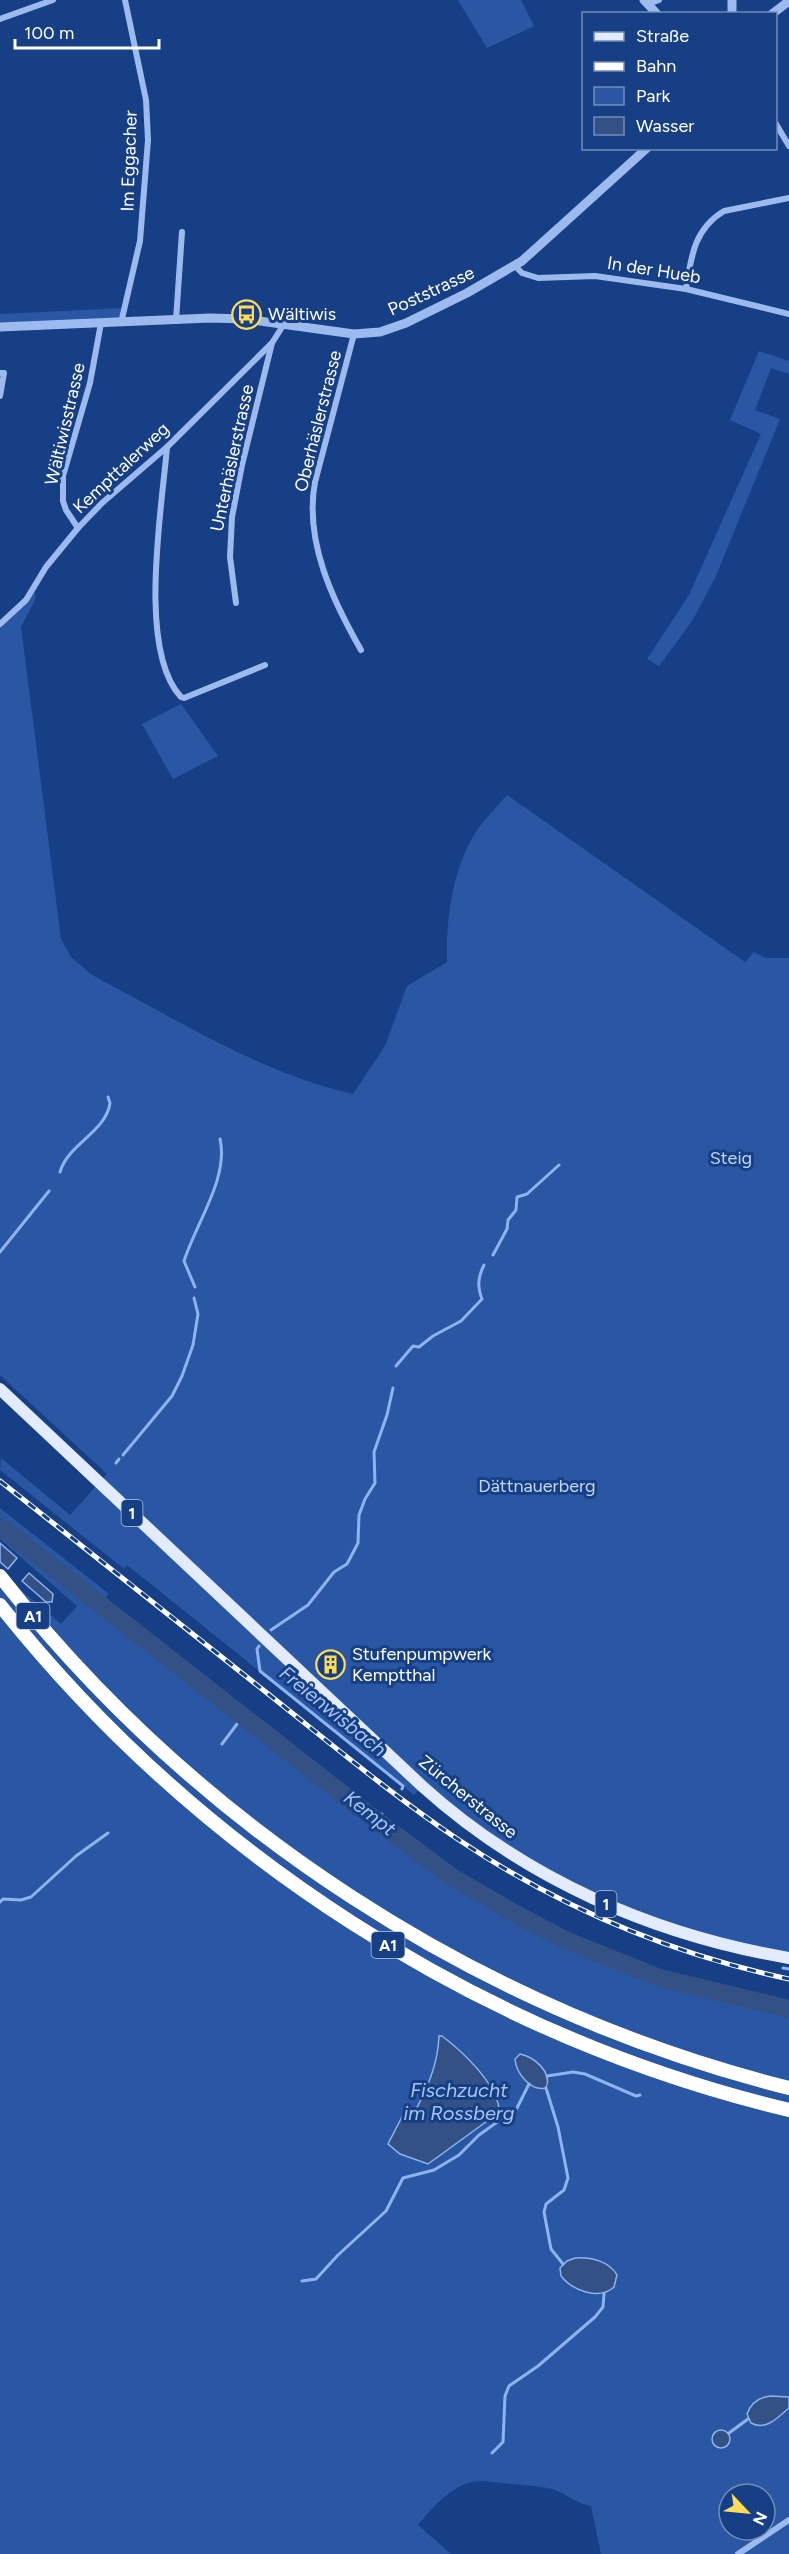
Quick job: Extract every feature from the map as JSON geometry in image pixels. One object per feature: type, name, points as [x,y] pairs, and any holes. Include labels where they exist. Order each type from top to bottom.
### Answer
[{"type":"highway","name":"A1","points":[[0,1576],[67,1655],[139,1730],[216,1798],[326,1880],[406,1931],[497,1981],[591,2024],[688,2059],[789,2088]]},
{"type":"highway","name":"A1","points":[[0,1605],[53,1668],[126,1743],[203,1813],[285,1878],[373,1936],[464,1988],[559,2033],[681,2079],[789,2110]]},
{"type":"main road","name":"Zürcherstrasse","points":[[0,1389],[443,1805],[515,1858],[578,1892],[662,1926],[724,1945],[789,1958]]},
{"type":"street","points":[[0,19],[52,0]]},
{"type":"street","name":"Im Eggacher","points":[[121,323],[140,241],[148,140],[146,100],[125,0]]},
{"type":"street","points":[[646,2],[659,0]]},
{"type":"street","points":[[775,12],[789,2]]},
{"type":"street","points":[[777,126],[789,146]]},
{"type":"street","name":"Poststrasse","points":[[0,327],[243,319],[354,334],[380,332],[406,323],[491,281],[515,266],[645,150]]},
{"type":"street","points":[[686,289],[693,249],[700,232],[715,216],[724,211],[789,198]]},
{"type":"street","points":[[177,320],[182,232]]},
{"type":"street","name":"In der Hueb","points":[[515,266],[522,273],[538,278],[595,276],[686,289],[789,314]]},
{"type":"street","name":"Wältiwisstrasse","points":[[78,528],[63,501],[63,476],[90,382],[101,323]]},
{"type":"street","name":"Unterhäslerstrasse","points":[[236,603],[230,557],[232,517],[242,465],[272,343],[284,324]]},
{"type":"street","name":"Oberhäslerstrasse","points":[[354,334],[315,482],[312,504],[317,540],[328,588],[361,650]]},
{"type":"street","name":"Kempttalerweg","points":[[0,624],[26,600],[51,561],[102,503],[168,447],[272,343]]},
{"type":"street","points":[[0,373],[4,373],[0,396]]},
{"type":"street","points":[[168,447],[154,593],[158,636],[165,669],[181,698],[191,696],[265,664]]},
{"type":"street","points":[[738,2554],[789,2520]]},
{"type":"green space","points":[[458,0],[521,0],[534,26],[487,48]]},
{"type":"green space","points":[[124,308],[121,323],[0,327],[0,314]]},
{"type":"green space","points":[[759,351],[789,361],[789,374],[771,368],[755,410],[780,419],[716,576],[692,621],[659,666],[647,659],[689,595],[761,434],[730,420]]},
{"type":"green space","name":"Dättnauerberg","points":[[34,589],[36,598],[21,627],[61,939],[71,957],[92,975],[219,1043],[285,1073],[353,1094],[385,1046],[407,986],[447,962],[449,913],[460,864],[466,849],[485,819],[507,795],[745,962],[754,952],[766,958],[789,958],[789,1958],[730,1946],[549,1877],[422,1786],[414,1795],[127,1565],[124,1569],[0,1470],[1,1458],[70,1515],[107,1474],[0,1375],[0,624]]},
{"type":"green space","points":[[181,704],[218,756],[173,779],[142,724]]},
{"type":"green space","points":[[0,1508],[109,1594],[94,1608],[242,1711],[452,1870],[525,1913],[613,1951],[651,1980],[701,1995],[789,2013],[789,2397],[764,2399],[754,2403],[747,2414],[776,2420],[789,2409],[789,2554],[601,2554],[591,2506],[552,2489],[478,2481],[452,2491],[418,2525],[451,2554],[0,2554],[0,1572],[61,1624],[77,1606],[0,1539]],"holes":[[[439,2037],[485,2081],[492,2091],[498,2112],[428,2164],[400,2154],[388,2144],[403,2113],[412,2117],[417,2107],[430,2078]],[[520,2054],[544,2089],[538,2088],[523,2078],[516,2062],[516,2056]],[[575,2258],[596,2260],[613,2269],[592,2293],[567,2282]]]},
{"type":"water","points":[[0,1543],[17,1558],[8,1569],[0,1562]]},
{"type":"water","points":[[29,1573],[53,1594],[52,1602],[46,1602],[22,1581]]},
{"type":"water","name":"Fischzucht im Rossberg","points":[[439,2036],[450,2042],[476,2068],[491,2088],[499,2108],[494,2116],[428,2164],[400,2154],[388,2144],[404,2113],[412,2117],[422,2098],[434,2068]]},
{"type":"water","points":[[520,2054],[531,2058],[545,2071],[546,2088],[535,2087],[521,2075],[515,2059]]},
{"type":"water","points":[[575,2258],[593,2259],[609,2266],[617,2275],[614,2287],[608,2291],[594,2293],[572,2286],[561,2276],[560,2268],[567,2261]]},
{"type":"water","points":[[771,2396],[789,2397],[789,2408],[766,2424],[751,2423],[747,2414],[751,2407],[759,2399]]},
{"type":"water","points":[[721,2430],[727,2433],[730,2439],[727,2445],[721,2448],[715,2445],[712,2439],[715,2433]]},
{"type":"waterway","points":[[60,1172],[71,1153],[102,1122],[110,1103],[108,1097]]},
{"type":"waterway","points":[[195,1287],[184,1261],[216,1185],[222,1154],[220,1139]]},
{"type":"waterway","name":"Freienwisbach","points":[[493,1255],[507,1229],[508,1220],[516,1210],[517,1197],[527,1194],[559,1165]]},
{"type":"waterway","points":[[0,1252],[49,1191]]},
{"type":"waterway","name":"Freienwisbach","points":[[396,1366],[413,1346],[419,1347],[433,1336],[461,1321],[482,1299],[479,1282],[484,1265]]},
{"type":"waterway","points":[[123,1455],[172,1396],[182,1376],[193,1345],[198,1314],[194,1298]]},
{"type":"waterway","name":"Freienwisbach","points":[[271,1630],[308,1605],[334,1572],[347,1564],[358,1543],[359,1515],[375,1483],[374,1452],[387,1415],[393,1388]]},
{"type":"waterway","points":[[116,1463],[119,1459]]},
{"type":"waterway","name":"Kempt","points":[[0,1526],[452,1877],[565,1940],[660,1978],[789,2009]]},
{"type":"waterway","name":"Freienwisbach","points":[[259,1646],[257,1649],[260,1671],[403,1786],[402,1789]]},
{"type":"waterway","points":[[222,1744],[243,1716]]},
{"type":"waterway","name":"Freienwisbach","points":[[377,1821],[382,1814]]},
{"type":"waterway","points":[[0,1902],[3,1899],[21,1900],[31,1897],[76,1856],[108,1833]]},
{"type":"waterway","points":[[783,1968],[789,1969]]},
{"type":"waterway","points":[[547,2076],[573,2072],[585,2074],[636,2096],[640,2095]]},
{"type":"waterway","points":[[302,2281],[316,2279],[338,2255],[386,2211],[403,2178],[434,2170],[459,2155],[479,2135],[517,2108],[529,2084]]},
{"type":"waterway","points":[[546,2088],[558,2127],[568,2178],[564,2190],[546,2204],[544,2212],[551,2249],[563,2264]]},
{"type":"waterway","points":[[492,2453],[503,2442],[505,2396],[509,2386],[538,2366],[595,2317],[603,2307],[604,2294]]},
{"type":"waterway","points":[[729,2433],[748,2419]]},
{"type":"railway","points":[[0,1481],[385,1787],[434,1823],[497,1864],[576,1907],[659,1942],[745,1969],[789,1979]]},
{"type":"place","name":"Wältiwis","points":[[247,314]]},
{"type":"place","name":"Stufenpumpwerk Kemptthal","points":[[331,1664]]},
{"type":"park label","name":"Steig","points":[[731,1158]]}]
